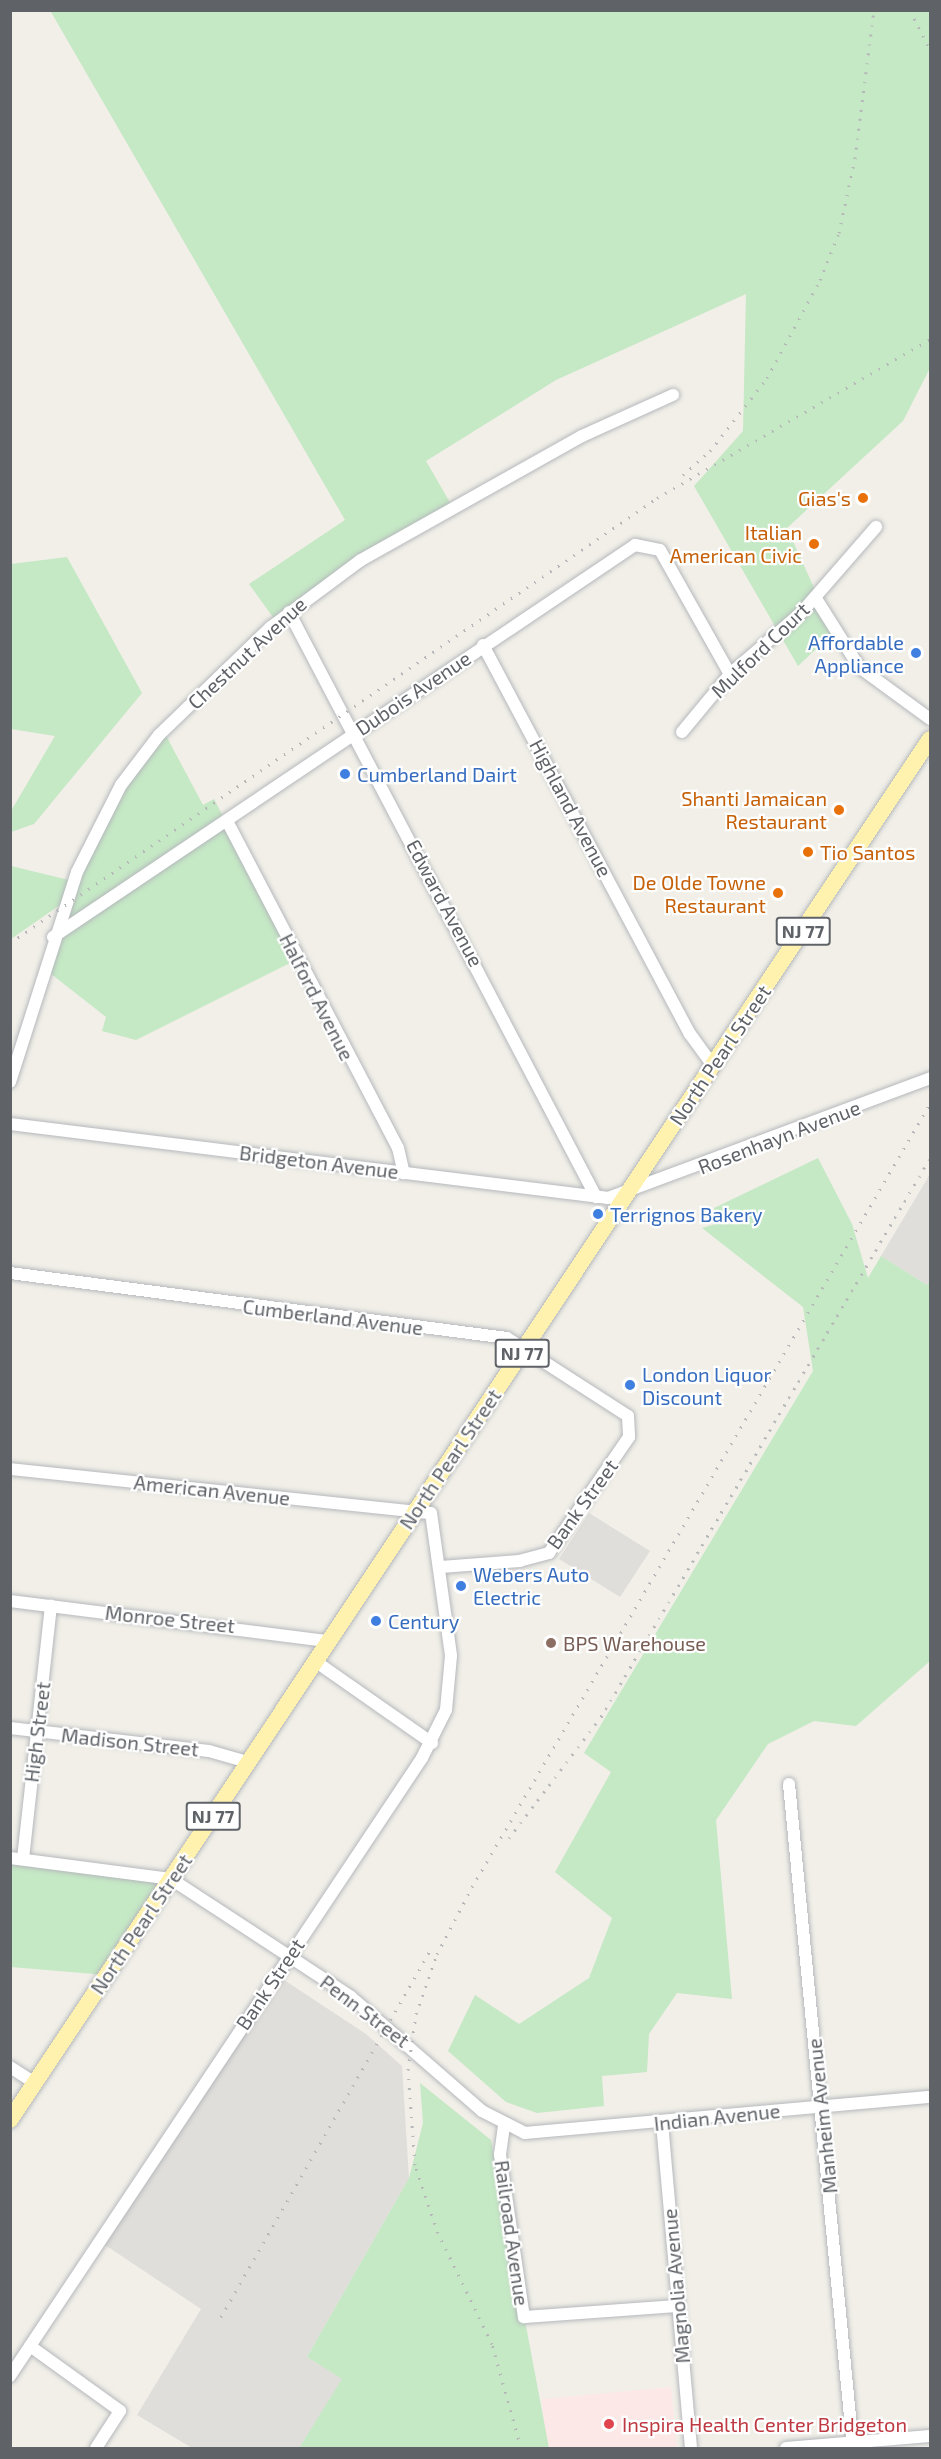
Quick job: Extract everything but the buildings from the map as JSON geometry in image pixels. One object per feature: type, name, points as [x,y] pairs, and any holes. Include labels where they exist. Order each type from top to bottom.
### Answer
[{"type":"main road","name":"North Pearl Street","points":[[10,2120],[930,739]]},
{"type":"street","name":"Chestnut Avenue","points":[[10,1082],[53,937],[77,872],[121,785],[159,735],[289,612],[361,560],[452,506],[582,436],[673,395]]},
{"type":"street","name":"Mulford Court","points":[[682,732],[730,674],[815,597],[876,527]]},
{"type":"street","name":"Dubois Avenue","points":[[53,937],[621,552],[648,543],[660,550],[730,674]]},
{"type":"street","points":[[815,597],[859,667],[930,719]]},
{"type":"street","name":"Edward Avenue","points":[[289,612],[355,732],[596,1197]]},
{"type":"street","name":"Highland Avenue","points":[[483,645],[690,1034],[712,1064]]},
{"type":"street","name":"Halford Avenue","points":[[227,821],[398,1148],[404,1173]]},
{"type":"street","name":"Rosenhayn Avenue","points":[[627,1193],[930,1078]]},
{"type":"street","name":"Bridgeton Avenue","points":[[10,1124],[596,1197],[627,1193]]},
{"type":"street","name":"Cumberland Avenue","points":[[10,1273],[507,1338],[631,1421]]},
{"type":"street","name":"Bank Street","points":[[440,1567],[520,1561],[549,1553],[629,1437],[631,1421]]},
{"type":"street","name":"American Avenue","points":[[10,1469],[414,1511]]},
{"type":"street","name":"Bank Street","points":[[10,2376],[432,1743],[446,1710],[450,1676],[440,1567],[431,1513],[414,1511]]},
{"type":"street","name":"Monroe Street","points":[[10,1601],[328,1641]]},
{"type":"street","name":"High Street","points":[[17,1858],[38,1731],[51,1606]]},
{"type":"street","points":[[315,1661],[432,1743]]},
{"type":"street","name":"Madison Street","points":[[10,1728],[209,1750],[248,1762]]},
{"type":"street","name":"Manheim Avenue","points":[[789,1784],[853,2445]]},
{"type":"street","name":"Penn Street","points":[[17,1858],[171,1879],[290,1956],[398,2032],[504,2126]]},
{"type":"street","points":[[10,2067],[35,2083]]},
{"type":"street","name":"Indian Avenue","points":[[504,2126],[537,2134],[930,2097]]},
{"type":"street","name":"Magnolia Avenue","points":[[662,2123],[691,2448]]},
{"type":"street","name":"Railroad Avenue","points":[[504,2126],[500,2155],[519,2301],[526,2319],[678,2306]]},
{"type":"street","points":[[30,2346],[120,2411],[96,2448]]},
{"type":"street","points":[[786,2448],[853,2445],[930,2436]]},
{"type":"shaded area","points":[[930,1174],[930,1280],[927,1285],[881,1256]]},
{"type":"shaded area","points":[[589,1513],[650,1551],[620,1597],[559,1559]]},
{"type":"shaded area","points":[[272,1972],[366,2034],[402,2066],[409,2178],[307,2357],[343,2379],[299,2448],[192,2448],[137,2415],[201,2309],[96,2239]]},
{"type":"shaded area","name":"Inspira Health Center Bridgeton","points":[[671,2387],[677,2448],[546,2448],[542,2399]]},
{"type":"green space","points":[[930,11],[930,368],[903,421],[787,528],[834,632],[798,666],[694,486],[743,431],[746,294],[556,380],[426,461],[452,506],[275,620],[249,584],[345,520],[51,12]]},
{"type":"green space","points":[[67,557],[142,693],[34,824],[11,832],[11,811],[55,736],[11,729],[11,564]]},
{"type":"green space","points":[[162,728],[203,805],[214,799],[298,959],[136,1040],[102,1031],[106,1017],[41,966],[60,905],[11,939],[11,866],[69,880]]},
{"type":"green space","points":[[818,1158],[852,1224],[868,1278],[881,1256],[927,1285],[930,1280],[930,1661],[856,1726],[814,1721],[768,1744],[716,1820],[732,1999],[677,1993],[649,2034],[647,2072],[602,2076],[604,2106],[537,2113],[506,2102],[448,2051],[475,1995],[519,2024],[589,1978],[612,1918],[555,1872],[611,1772],[584,1753],[813,1371],[803,1307],[702,1228],[719,1223],[714,1208]]},
{"type":"green space","points":[[10,1858],[171,1879],[106,1975],[11,1967]]},
{"type":"green space","points":[[420,2083],[491,2140],[549,2448],[299,2448],[342,2379],[307,2357],[409,2178],[423,2123]]},
{"type":"railway","points":[[683,475],[710,451],[767,378],[820,280],[839,233],[855,158],[874,10]]},
{"type":"railway","points":[[910,10],[930,50]]},
{"type":"railway","points":[[10,943],[657,498],[930,339]]},
{"type":"railway","points":[[521,2448],[492,2344],[438,2233],[415,2165],[408,2070],[416,2014],[437,1954],[472,1887],[930,1104]]},
{"type":"railway","points":[[509,1838],[601,1717],[930,1158]]},
{"type":"railway","points":[[221,2317],[432,1947]]},
{"type":"place","name":"Gias's","points":[[863,498]]},
{"type":"place","name":"Italian American Civic","points":[[814,544]]},
{"type":"place","name":"Affordable Appliance","points":[[916,653]]},
{"type":"place","name":"Cumberland Dairt","points":[[345,774]]},
{"type":"place","name":"Shanti Jamaican Restaurant","points":[[839,810]]},
{"type":"place","name":"Tio Santos","points":[[808,852]]},
{"type":"place","name":"De Olde Towne Restaurant","points":[[778,893]]},
{"type":"place","name":"Terrignos Bakery","points":[[598,1214]]},
{"type":"place","name":"London Liquor Discount","points":[[630,1385]]},
{"type":"place","name":"Webers Auto Electric","points":[[461,1586]]},
{"type":"place","name":"Century","points":[[376,1621]]},
{"type":"place","name":"BPS Warehouse","points":[[551,1643]]},
{"type":"place","name":"Inspira Health Center Bridgeton","points":[[609,2424]]}]
